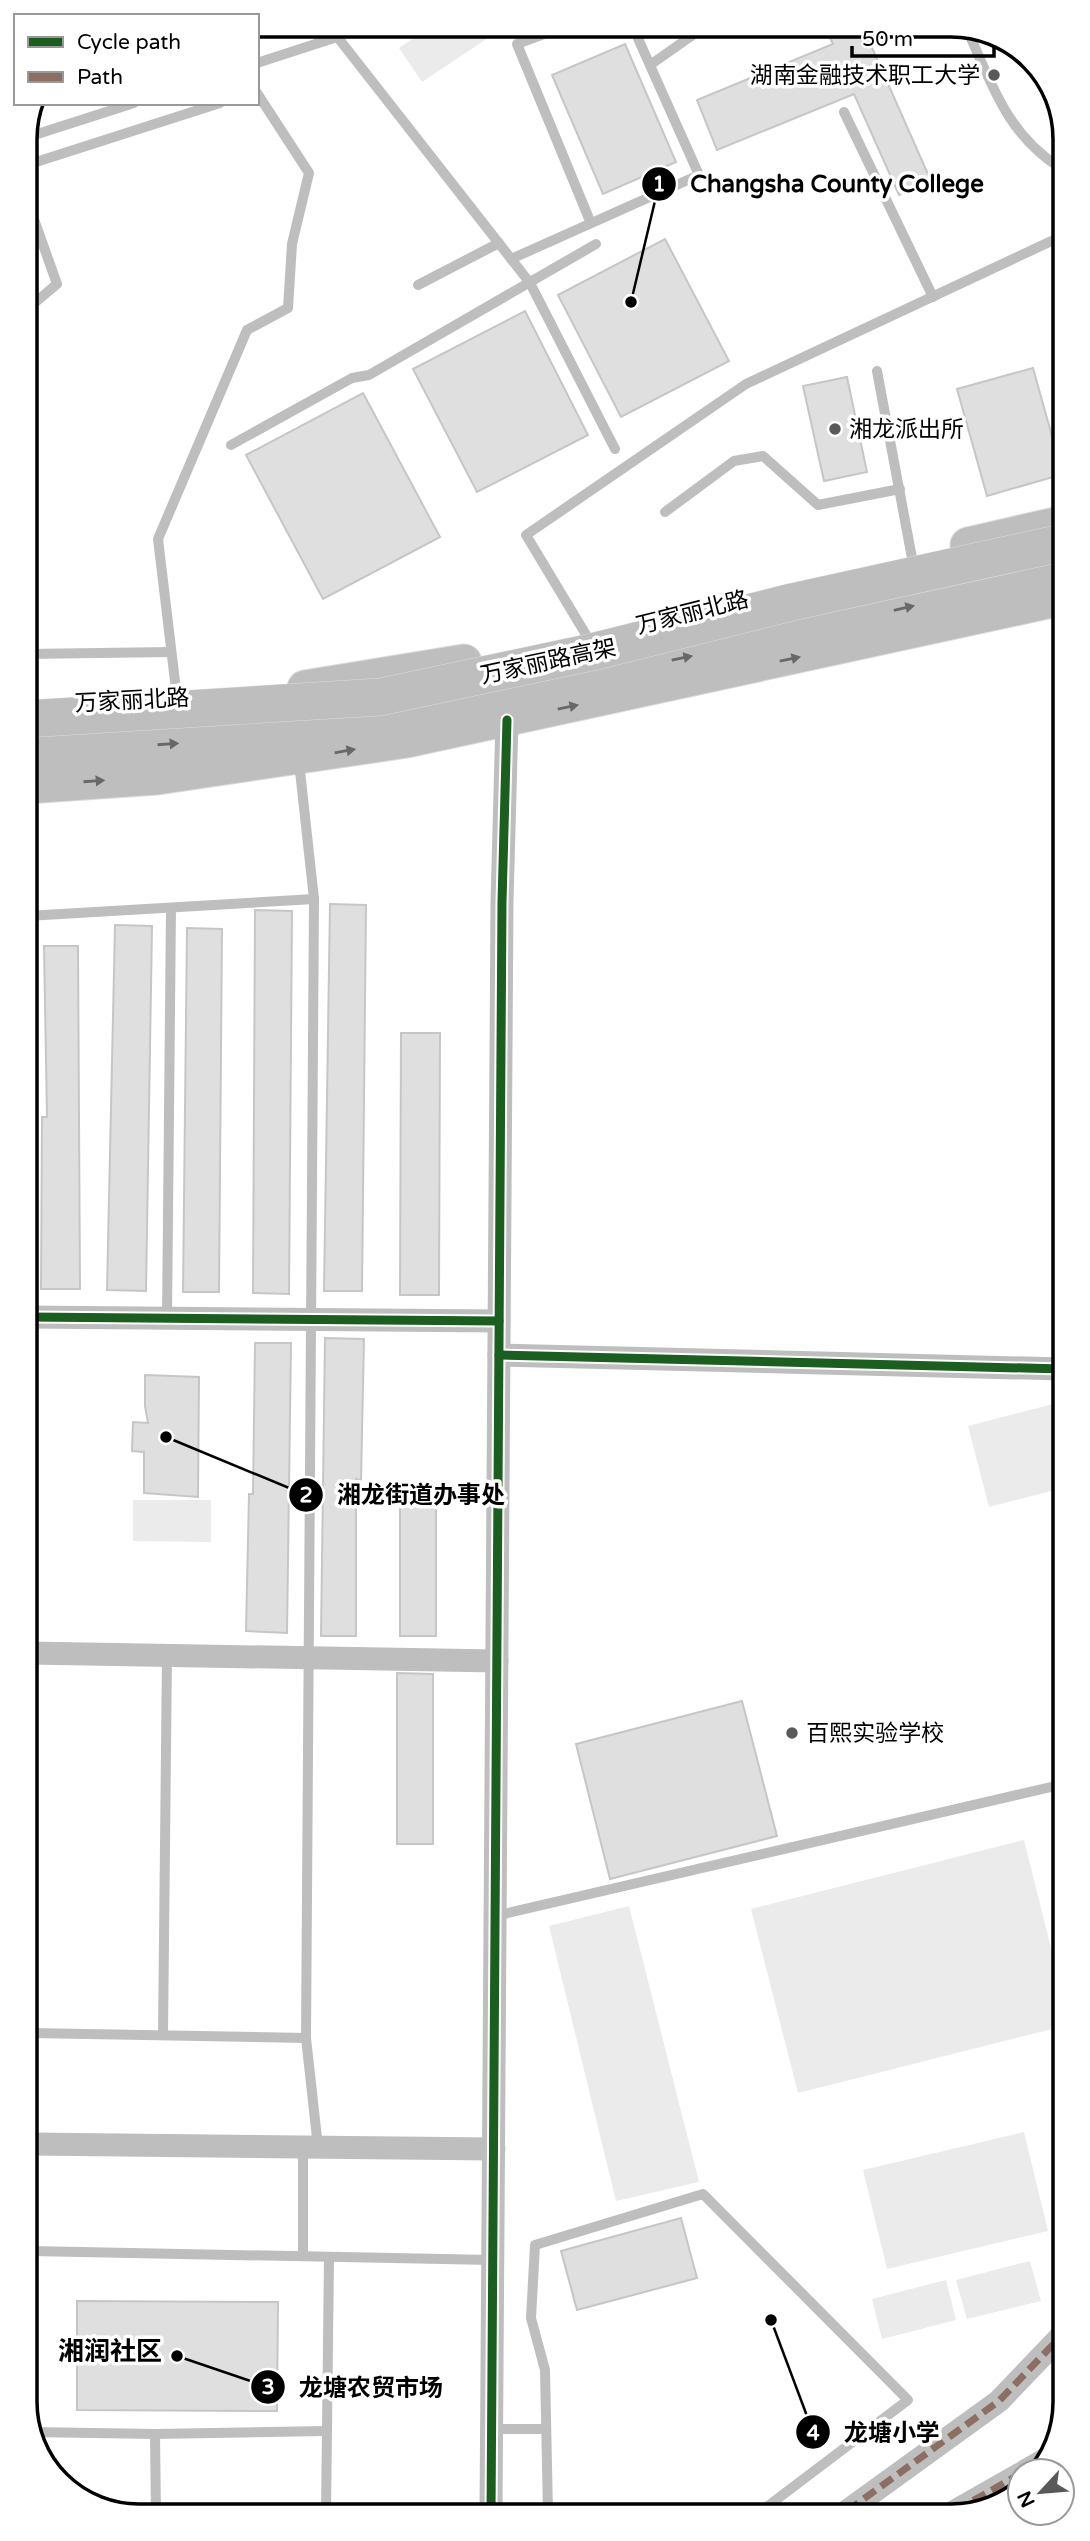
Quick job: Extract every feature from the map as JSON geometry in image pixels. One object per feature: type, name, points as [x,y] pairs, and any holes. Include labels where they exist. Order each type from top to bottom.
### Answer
[{"type":"highway","name":"万家丽路高架","points":[[37,718],[380,697],[592,652],[792,602],[1053,544]]},
{"type":"highway","name":"万家丽路高架","points":[[37,753],[181,744],[385,719],[597,677],[1053,574]]},
{"type":"main road","name":"万家丽北路","points":[[37,705],[305,688],[436,667],[588,638],[1053,526]]},
{"type":"main road","points":[[37,785],[157,777],[299,758],[507,720],[1053,600]]},
{"type":"street","points":[[491,2504],[502,902],[507,720]]},
{"type":"street","points":[[37,1317],[499,1321]]},
{"type":"street","points":[[499,1355],[1053,1369]]},
{"type":"street","points":[[37,1653],[497,1661]]},
{"type":"street","points":[[37,2144],[494,2149]]},
{"type":"street","points":[[858,2504],[999,2401],[1053,2345]]},
{"type":"street","points":[[971,2502],[1006,2482]]},
{"type":"lane","points":[[259,62],[337,37],[530,283],[615,449]]},
{"type":"lane","points":[[536,37],[517,44],[590,221]]},
{"type":"lane","points":[[511,259],[590,221],[699,175],[637,37]]},
{"type":"lane","points":[[650,65],[690,37]]},
{"type":"lane","points":[[971,39],[1006,116],[1040,154],[1053,163]]},
{"type":"lane","points":[[177,698],[158,539],[247,330],[288,308],[292,244],[309,173],[259,96]]},
{"type":"lane","points":[[37,134],[128,105]]},
{"type":"lane","points":[[37,162],[214,105]]},
{"type":"lane","points":[[844,112],[933,297]]},
{"type":"lane","points":[[37,228],[57,284],[37,301]]},
{"type":"lane","points":[[588,638],[526,535],[746,384],[1053,240]]},
{"type":"lane","points":[[418,285],[499,243]]},
{"type":"lane","points":[[231,445],[352,378],[369,375],[596,244]]},
{"type":"lane","points":[[877,371],[912,558]]},
{"type":"lane","points":[[665,512],[734,461],[763,456],[818,505],[900,489]]},
{"type":"lane","points":[[37,654],[171,652]]},
{"type":"lane","points":[[299,758],[314,899],[306,2038],[310,2147],[303,2256]]},
{"type":"lane","points":[[37,915],[314,899]]},
{"type":"lane","points":[[167,1318],[171,908]]},
{"type":"lane","points":[[163,2035],[167,1655]]},
{"type":"lane","points":[[495,1916],[1053,1787]]},
{"type":"lane","points":[[37,2033],[306,2038]]},
{"type":"lane","points":[[548,2504],[545,2370],[531,2318],[535,2245],[703,2194],[908,2400],[771,2504]]},
{"type":"lane","points":[[37,2251],[493,2260]]},
{"type":"lane","points":[[326,2504],[329,2257]]},
{"type":"lane","points":[[492,2429],[545,2429]]},
{"type":"lane","points":[[41,2432],[155,2434],[326,2431]]},
{"type":"lane","points":[[155,2434],[156,2504]]},
{"type":"shaded area","points":[[415,37],[488,38],[422,82],[399,48]]},
{"type":"shaded area","points":[[1053,1404],[1053,1491],[989,1507],[968,1426]]},
{"type":"shaded area","points":[[133,1500],[211,1500],[211,1542],[133,1541]]},
{"type":"shaded area","points":[[1024,1840],[1053,1956],[1053,2029],[798,2093],[751,1909]]},
{"type":"shaded area","points":[[629,1906],[699,2182],[616,2201],[549,1926]]},
{"type":"shaded area","points":[[1024,2132],[1048,2231],[887,2269],[863,2170]]},
{"type":"shaded area","points":[[1030,2261],[1041,2301],[967,2319],[956,2280]]},
{"type":"shaded area","points":[[946,2280],[956,2320],[882,2339],[872,2299]]},
{"type":"building","points":[[830,37],[867,37],[931,181],[899,195],[854,94],[717,150],[697,100],[833,44]]},
{"type":"building","points":[[625,44],[676,162],[603,194],[552,75]]},
{"type":"building","points":[[665,239],[729,361],[621,417],[558,295]]},
{"type":"building","points":[[525,311],[588,435],[477,492],[413,369]]},
{"type":"building","points":[[1033,368],[1053,440],[1053,477],[987,496],[957,389]]},
{"type":"building","name":"湘龙派出所","points":[[847,377],[867,472],[824,481],[803,386]]},
{"type":"building","points":[[363,393],[440,537],[323,599],[246,455]]},
{"type":"building","points":[[330,904],[366,905],[362,1291],[324,1291]]},
{"type":"building","points":[[255,910],[292,911],[289,1294],[253,1293]]},
{"type":"building","points":[[115,925],[152,926],[146,1291],[107,1290]]},
{"type":"building","points":[[187,928],[222,929],[219,1292],[183,1292]]},
{"type":"building","points":[[44,946],[78,946],[80,1289],[41,1289],[42,1117],[47,1117]]},
{"type":"building","points":[[401,1033],[440,1033],[439,1295],[400,1295]]},
{"type":"building","points":[[325,1338],[364,1339],[361,1480],[356,1479],[356,1636],[321,1636]]},
{"type":"building","points":[[255,1343],[291,1343],[287,1633],[246,1631],[249,1494],[253,1494]]},
{"type":"building","points":[[145,1375],[199,1377],[198,1497],[144,1493],[144,1452],[132,1451],[133,1422],[148,1423]]},
{"type":"building","points":[[400,1494],[436,1494],[436,1636],[400,1636]]},
{"type":"building","points":[[397,1673],[433,1674],[433,1844],[397,1844]]},
{"type":"building","points":[[742,1701],[777,1836],[610,1879],[576,1744]]},
{"type":"building","points":[[681,2218],[697,2278],[577,2310],[561,2251]]},
{"type":"building","points":[[77,2301],[278,2302],[277,2411],[77,2410]]},
{"type":"marked path","points":[[857,2504],[999,2401],[1053,2345]]},
{"type":"marked path","points":[[971,2502],[1006,2482]]},
{"type":"cycle path","points":[[491,2504],[502,902],[507,720]]},
{"type":"cycle path","points":[[37,1317],[499,1321]]},
{"type":"cycle path","points":[[499,1355],[1053,1369]]},
{"type":"place","name":"湖南金融技术职工大学","points":[[994,75]]},
{"type":"place","name":"Changsha County College","points":[[631,302]]},
{"type":"place","name":"湘龙派出所","points":[[835,429]]},
{"type":"place","name":"湘龙街道办事处","points":[[166,1437]]},
{"type":"place","name":"百熙实验学校","points":[[792,1733]]},
{"type":"place","name":"龙塘小学","points":[[771,2320]]},
{"type":"place","name":"龙塘农贸市场","points":[[177,2356]]},
{"type":"district","name":"湘润社区","points":[[110,2351]]}]
